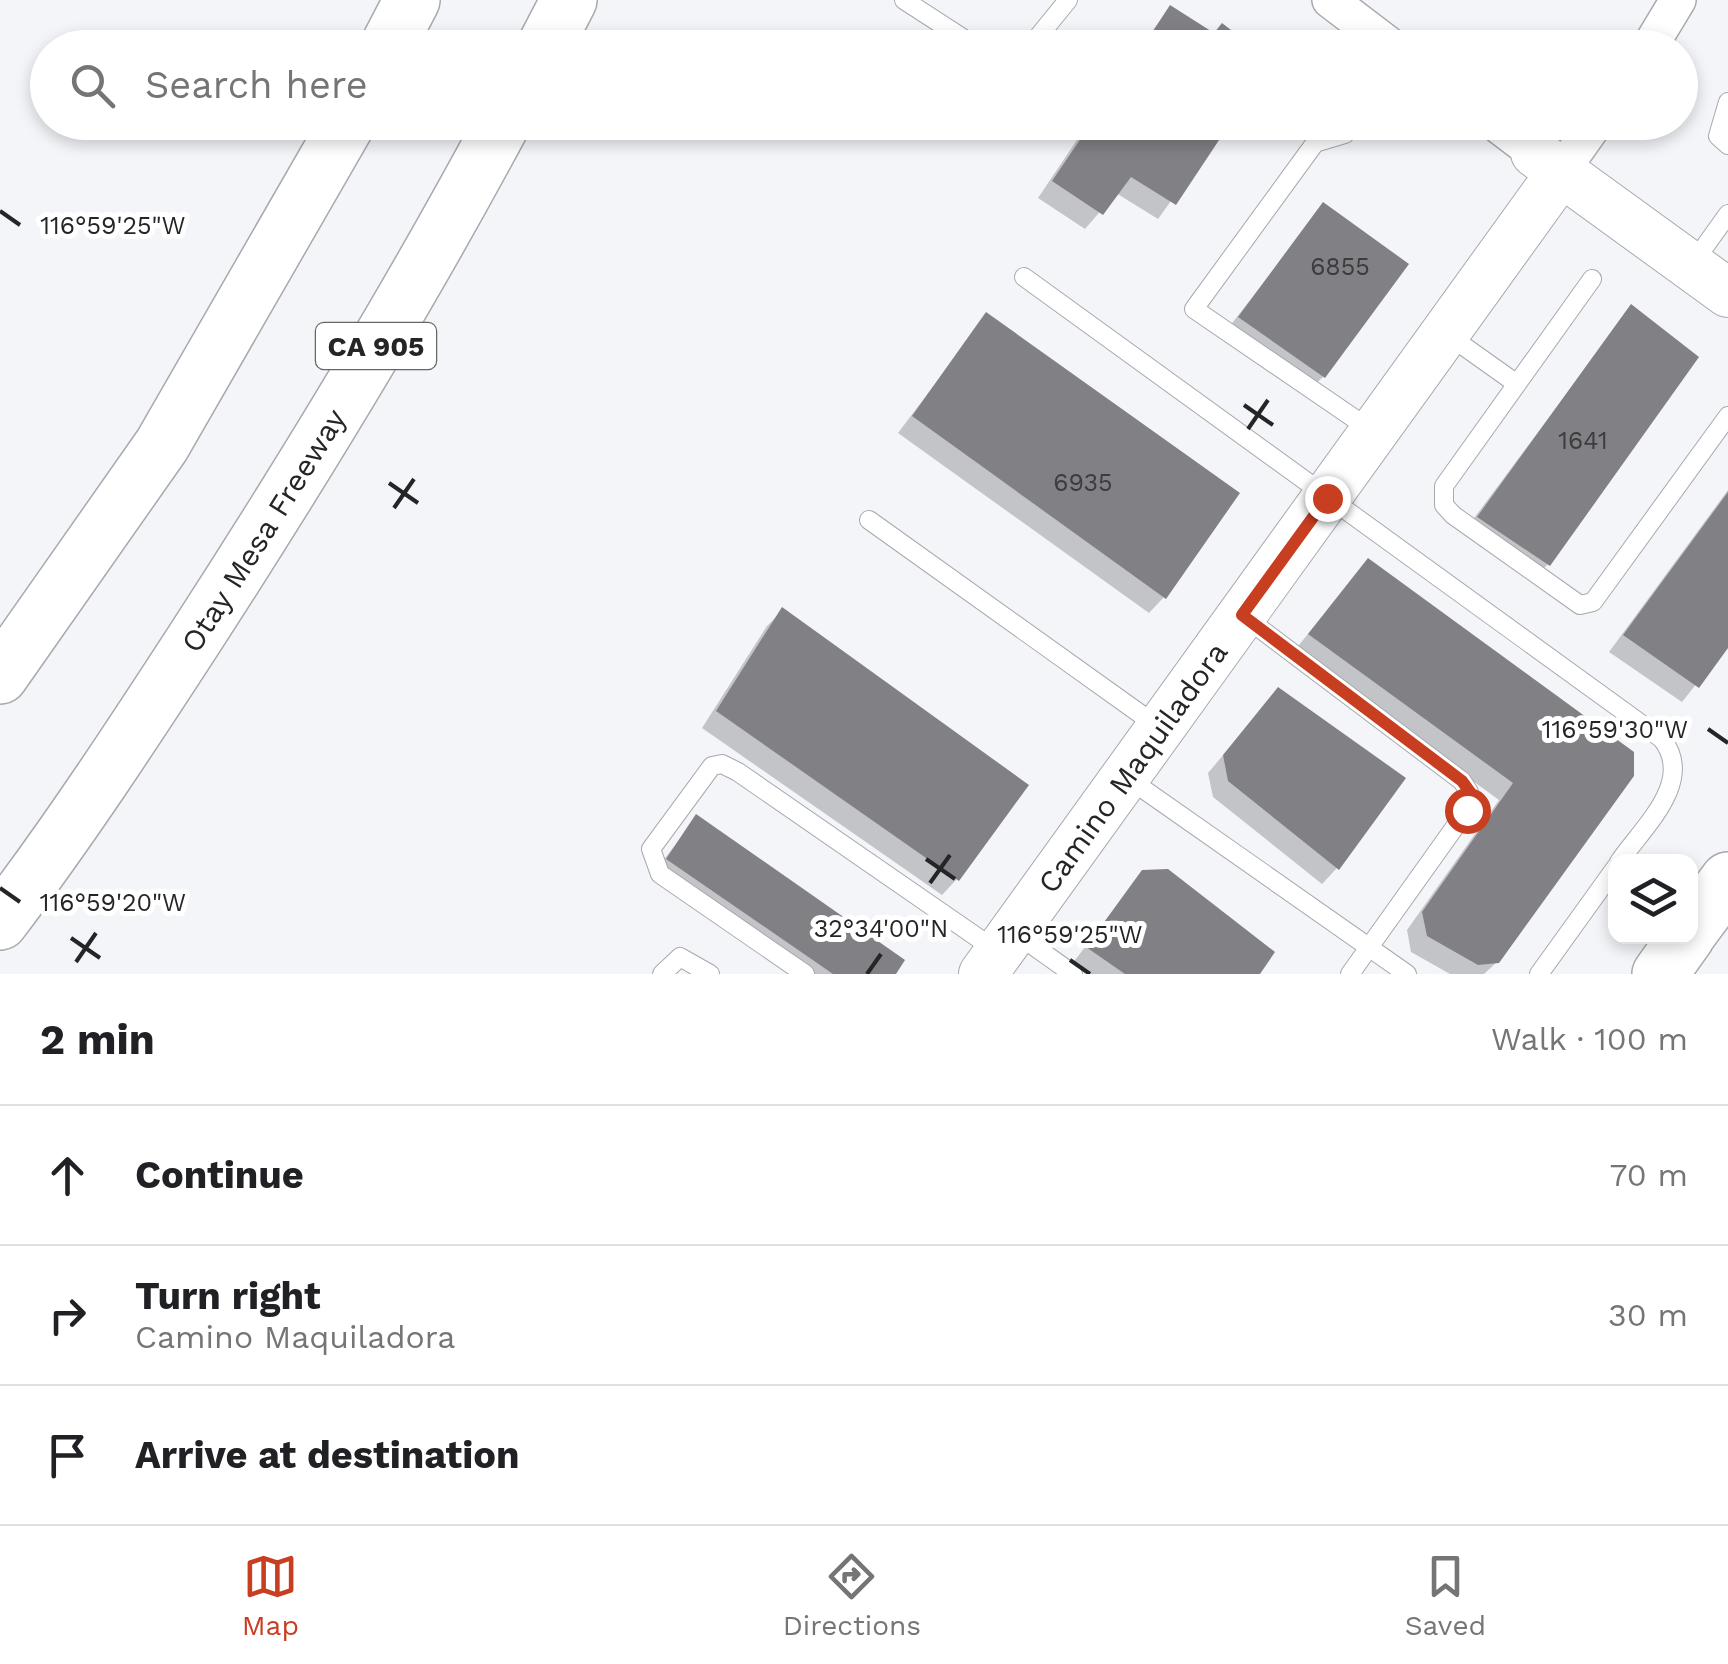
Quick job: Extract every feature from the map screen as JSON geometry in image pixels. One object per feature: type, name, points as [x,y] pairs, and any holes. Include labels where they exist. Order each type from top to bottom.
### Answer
[{"type":"main road","points":[[396,30],[412,0]]},
{"type":"main road","points":[[553,30],[569,0]]},
{"type":"main road","points":[[0,676],[162,444],[338,140]]},
{"type":"main road","name":"Otay Mesa Freeway","points":[[0,922],[130,737],[251,550],[440,239],[494,140]]},
{"type":"main road","points":[[1698,922],[1728,880]]},
{"type":"main road","points":[[1660,974],[1682,944]]},
{"type":"street","points":[[1330,0],[1369,30]]},
{"type":"street","points":[[1659,30],[1678,0]]},
{"type":"street","points":[[1513,140],[1548,173],[1710,280]]},
{"type":"street","name":"Camino Maquiladora","points":[[998,953],[1445,333],[1548,173],[1579,140]]},
{"type":"lane","points":[[904,0],[950,30]]},
{"type":"lane","points":[[1044,30],[1068,0]]},
{"type":"lane","points":[[1728,102],[1718,136],[1728,145]]},
{"type":"lane","points":[[1328,140],[1316,144],[1194,309],[1374,432]]},
{"type":"lane","points":[[1710,280],[1728,214]]},
{"type":"lane","points":[[1024,278],[1662,738],[1674,754],[1677,772],[1668,792],[1624,854]]},
{"type":"lane","points":[[1592,279],[1444,486],[1444,505],[1580,605],[1593,602],[1605,591],[1728,416]]},
{"type":"lane","points":[[1445,333],[1517,384]]},
{"type":"lane","points":[[870,520],[1160,728]]},
{"type":"lane","points":[[1242,615],[1462,781],[1470,792],[1467,810],[1350,974]]},
{"type":"lane","points":[[805,974],[660,874],[652,862],[651,849],[712,766],[722,764],[738,772],[998,953],[1073,974]]},
{"type":"lane","points":[[1125,776],[1407,974]]},
{"type":"lane","points":[[1539,974],[1608,877]]},
{"type":"lane","points":[[662,974],[680,957],[710,974]]},
{"type":"building","points":[[1170,5],[1209,30],[1154,30]]},
{"type":"building","points":[[1080,140],[1219,140],[1176,205],[1131,177],[1103,215],[1052,181]]},
{"type":"building","points":[[1323,202],[1409,264],[1325,378],[1238,317]]},
{"type":"building","points":[[1631,304],[1699,357],[1550,566],[1477,517]]},
{"type":"building","points":[[986,312],[1240,493],[1166,599],[912,416]]},
{"type":"building","points":[[1728,492],[1728,648],[1699,688],[1623,635]]},
{"type":"building","points":[[1368,558],[1634,752],[1634,776],[1499,963],[1478,965],[1427,936],[1422,912],[1513,783],[1308,634]]},
{"type":"building","points":[[782,607],[1029,785],[959,881],[716,711]]},
{"type":"building","points":[[1278,687],[1406,778],[1339,870],[1228,781],[1223,755]]},
{"type":"building","points":[[696,814],[905,960],[896,974],[833,974],[666,859]]},
{"type":"building","points":[[1168,869],[1275,952],[1260,974],[1125,974],[1086,947],[1142,870]]},
{"type":"route","points":[[1327,498],[1242,615],[1462,781],[1470,792],[1467,810]]}]
